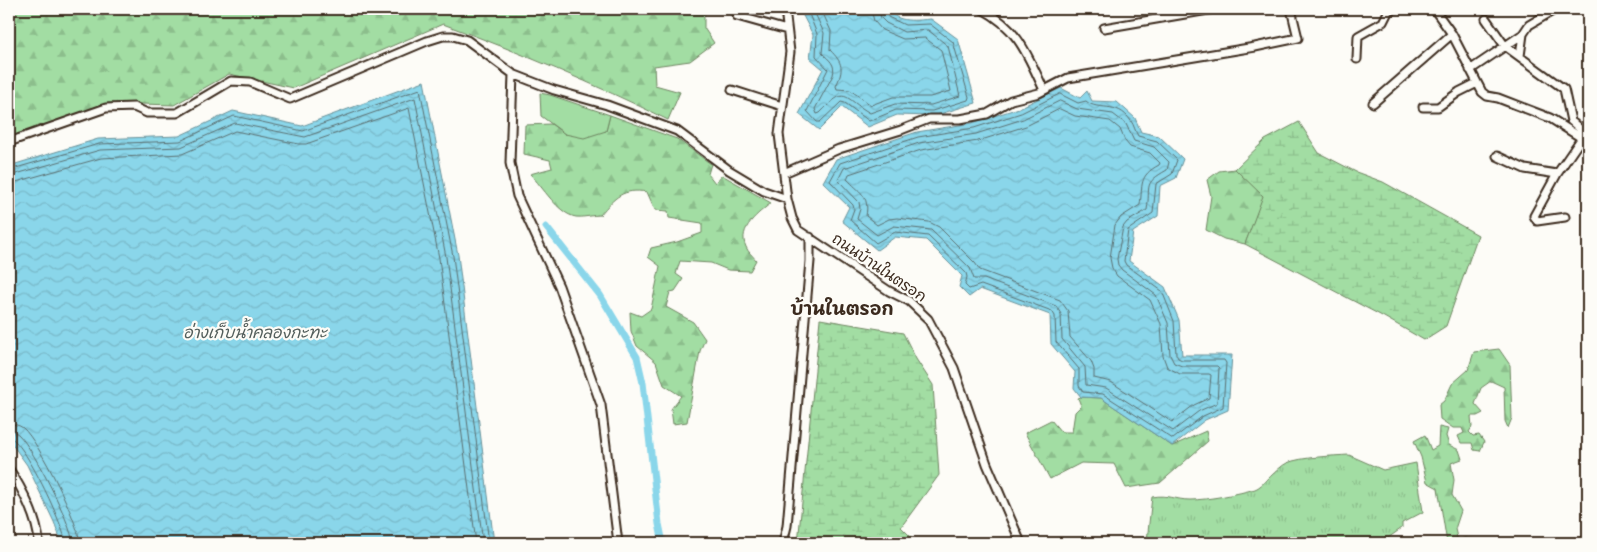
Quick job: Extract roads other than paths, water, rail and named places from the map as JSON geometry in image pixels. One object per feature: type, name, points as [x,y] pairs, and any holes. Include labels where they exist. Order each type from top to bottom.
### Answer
[{"type":"street","name":"ถนนบ้านในตรอก","points":[[785,9],[790,52],[779,134],[787,199],[792,218],[798,230],[889,291],[909,301],[928,319],[954,368],[987,464],[1021,543]]},
{"type":"street","points":[[982,9],[1005,23],[1016,36],[1026,52],[1044,90]]},
{"type":"street","points":[[1104,28],[1214,9]]},
{"type":"street","points":[[784,173],[839,149],[901,130],[929,119],[960,119],[987,114],[1011,100],[1044,90],[1068,78],[1298,38],[1291,9]]},
{"type":"street","points":[[1357,59],[1358,36],[1383,22],[1388,10],[1394,9]]},
{"type":"street","points":[[1434,9],[1452,34],[1482,92],[1487,96],[1498,98],[1550,118],[1585,137]]},
{"type":"street","points":[[1470,70],[1523,34],[1529,25],[1556,9]]},
{"type":"street","points":[[736,16],[787,30]]},
{"type":"street","points":[[1486,19],[1504,46],[1564,89],[1571,121],[1588,142]]},
{"type":"street","points":[[1373,103],[1452,34]]},
{"type":"street","points":[[1520,56],[1523,34]]},
{"type":"street","points":[[9,142],[106,108],[134,107],[147,113],[177,114],[231,82],[250,82],[290,99],[348,76],[390,56],[443,36],[453,36],[467,40],[513,74],[554,90],[607,105],[677,131],[729,170],[764,192],[787,199]]},
{"type":"street","points":[[513,74],[510,162],[517,196],[559,286],[601,405],[618,543]]},
{"type":"street","points":[[1423,107],[1438,107],[1476,83]]},
{"type":"street","points":[[732,90],[782,106]]},
{"type":"street","points":[[1565,217],[1538,222],[1534,219],[1534,214],[1558,174],[1585,137]]},
{"type":"street","points":[[1496,156],[1525,169],[1558,174]]},
{"type":"street","points":[[783,543],[787,526],[810,262],[810,237]]},
{"type":"street","points":[[9,469],[25,497],[39,543]]},
{"type":"water","points":[[802,9],[889,9],[892,14],[902,19],[931,19],[958,39],[976,103],[933,116],[897,115],[868,127],[842,107],[819,130],[799,114],[823,69],[810,58],[813,35],[801,12]]},
{"type":"water","name":"อ่างเก็บน้ำคลองกะทะ","points":[[424,81],[458,255],[494,543],[62,543],[27,465],[9,440],[9,166],[98,139],[179,136],[233,111],[302,126]]},
{"type":"water","points":[[1061,88],[1080,98],[1087,91],[1092,101],[1117,102],[1135,118],[1141,132],[1159,136],[1183,159],[1176,178],[1160,186],[1158,216],[1133,232],[1129,261],[1165,287],[1179,320],[1182,355],[1232,355],[1228,410],[1205,420],[1172,446],[1101,398],[1081,397],[1074,388],[1075,372],[1051,344],[1050,315],[980,289],[969,297],[959,287],[962,276],[926,240],[895,237],[877,250],[842,221],[849,207],[823,182],[836,159],[917,132],[972,123],[1019,108]]},
{"type":"waterway","points":[[546,227],[600,295],[637,357],[643,383],[659,524],[663,543]]},
{"type":"district","name":"บ้านในตรอก","points":[[842,309]]}]
